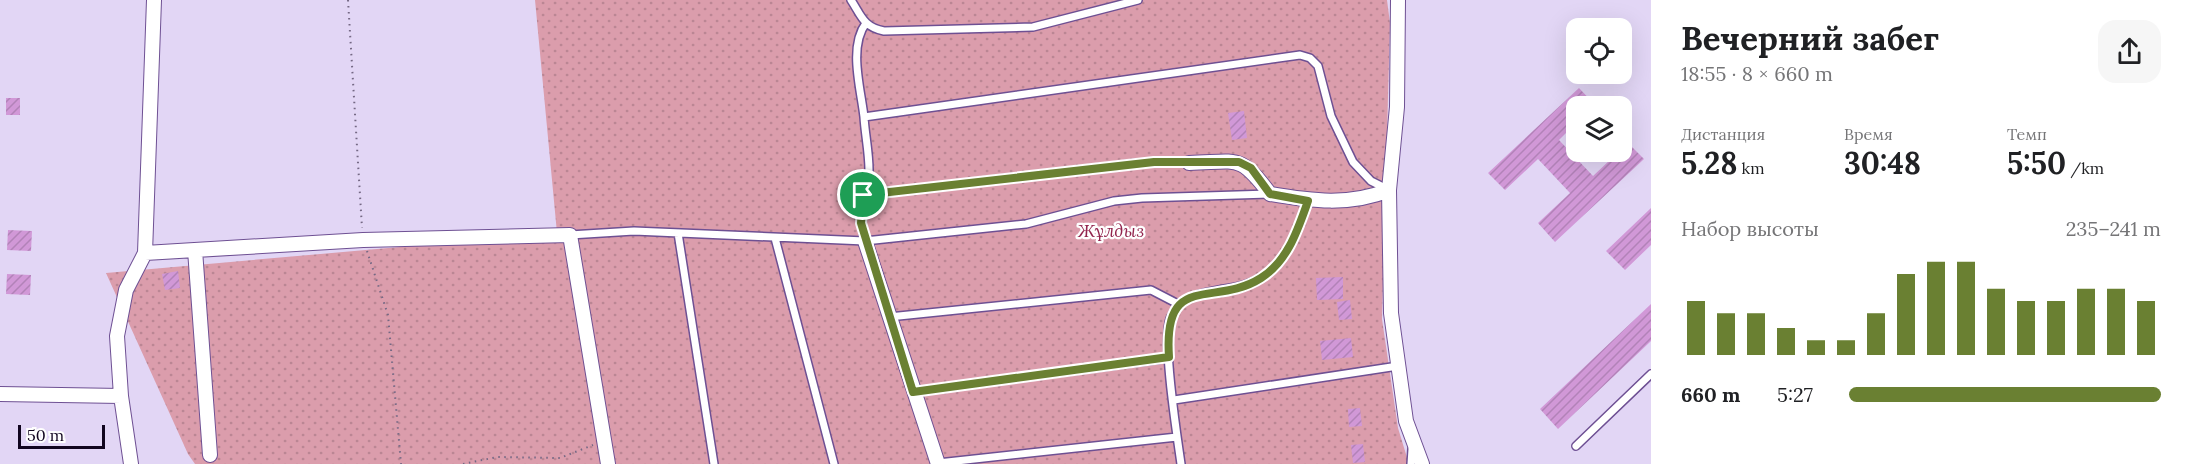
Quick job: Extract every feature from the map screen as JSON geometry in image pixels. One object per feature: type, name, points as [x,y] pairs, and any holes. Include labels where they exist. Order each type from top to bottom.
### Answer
[{"type":"street","points":[[131,464],[120,396],[117,336],[126,290],[145,253],[154,0]]},
{"type":"street","points":[[1398,0],[1397,107],[1389,190],[1391,313],[1406,421],[1422,464]]},
{"type":"street","points":[[1189,163],[1239,162],[1251,168],[1270,194],[1308,201],[1326,203],[1369,196],[1389,190]]},
{"type":"street","points":[[145,253],[363,240],[570,235],[608,464]]},
{"type":"street","points":[[865,241],[938,464]]},
{"type":"street","points":[[195,250],[210,455]]},
{"type":"street","points":[[0,394],[120,396]]},
{"type":"lane","points":[[851,0],[866,23],[873,29],[884,31],[1033,27],[1138,0]]},
{"type":"lane","points":[[865,241],[861,223],[863,195],[869,170],[857,49],[858,34],[866,23]]},
{"type":"lane","points":[[864,117],[1300,55],[1310,58],[1318,66],[1331,116],[1353,162],[1371,181],[1389,190]]},
{"type":"lane","points":[[863,195],[1147,162],[1189,163]]},
{"type":"lane","points":[[570,235],[634,231],[865,241],[1026,224],[1114,201],[1270,194]]},
{"type":"lane","points":[[1180,464],[1167,332],[1171,318],[1180,305],[1199,294],[1247,284],[1261,278],[1276,265],[1290,245],[1308,201]]},
{"type":"lane","points":[[678,232],[714,464]]},
{"type":"lane","points":[[774,238],[834,464]]},
{"type":"lane","points":[[889,317],[1151,290],[1180,305]]},
{"type":"lane","points":[[913,392],[1169,357]]},
{"type":"lane","points":[[1174,400],[1398,366]]},
{"type":"lane","points":[[1576,446],[1651,374]]},
{"type":"lane","points":[[938,464],[1177,437]]},
{"type":"lane","points":[[1411,464],[1413,441]]},
{"type":"path","points":[[463,464],[497,457],[560,458],[604,441]]},
{"type":"green space","name":"Жұлдыз","points":[[535,0],[1387,0],[1390,23],[1382,319],[1398,428],[1409,464],[195,464],[188,454],[106,273],[557,233]]},
{"type":"building","points":[[1579,88],[1587,96],[1570,96]]},
{"type":"building","points":[[6,98],[20,98],[20,115],[6,115]]},
{"type":"building","points":[[1566,100],[1566,133],[1559,140],[1566,147],[1566,162],[1580,162],[1593,176],[1608,162],[1632,162],[1632,147],[1644,159],[1555,242],[1538,223],[1570,193],[1538,159],[1505,190],[1488,173]]},
{"type":"building","points":[[1244,111],[1247,138],[1232,140],[1228,113]]},
{"type":"building","points":[[1651,208],[1651,245],[1625,270],[1606,251]]},
{"type":"building","points":[[8,230],[32,231],[31,251],[7,250]]},
{"type":"building","points":[[178,271],[180,288],[165,290],[162,274]]},
{"type":"building","points":[[7,274],[31,275],[30,295],[6,294]]},
{"type":"building","points":[[1343,277],[1343,299],[1317,300],[1316,278]]},
{"type":"building","points":[[1350,300],[1352,319],[1339,320],[1337,302]]},
{"type":"building","points":[[1651,304],[1651,341],[1558,429],[1540,409]]},
{"type":"building","points":[[1351,338],[1353,357],[1322,360],[1320,341]]},
{"type":"building","points":[[1360,408],[1362,426],[1349,427],[1348,409]]},
{"type":"building","points":[[1363,444],[1365,462],[1353,463],[1351,445]]},
{"type":"route","points":[[1154,162],[1239,162],[1251,168],[1270,194],[1308,201],[1295,237],[1286,253],[1261,278],[1224,290],[1199,294],[1180,305],[1171,318],[1167,332],[1169,357],[913,392],[865,241],[861,223],[863,195],[1154,162]]}]
